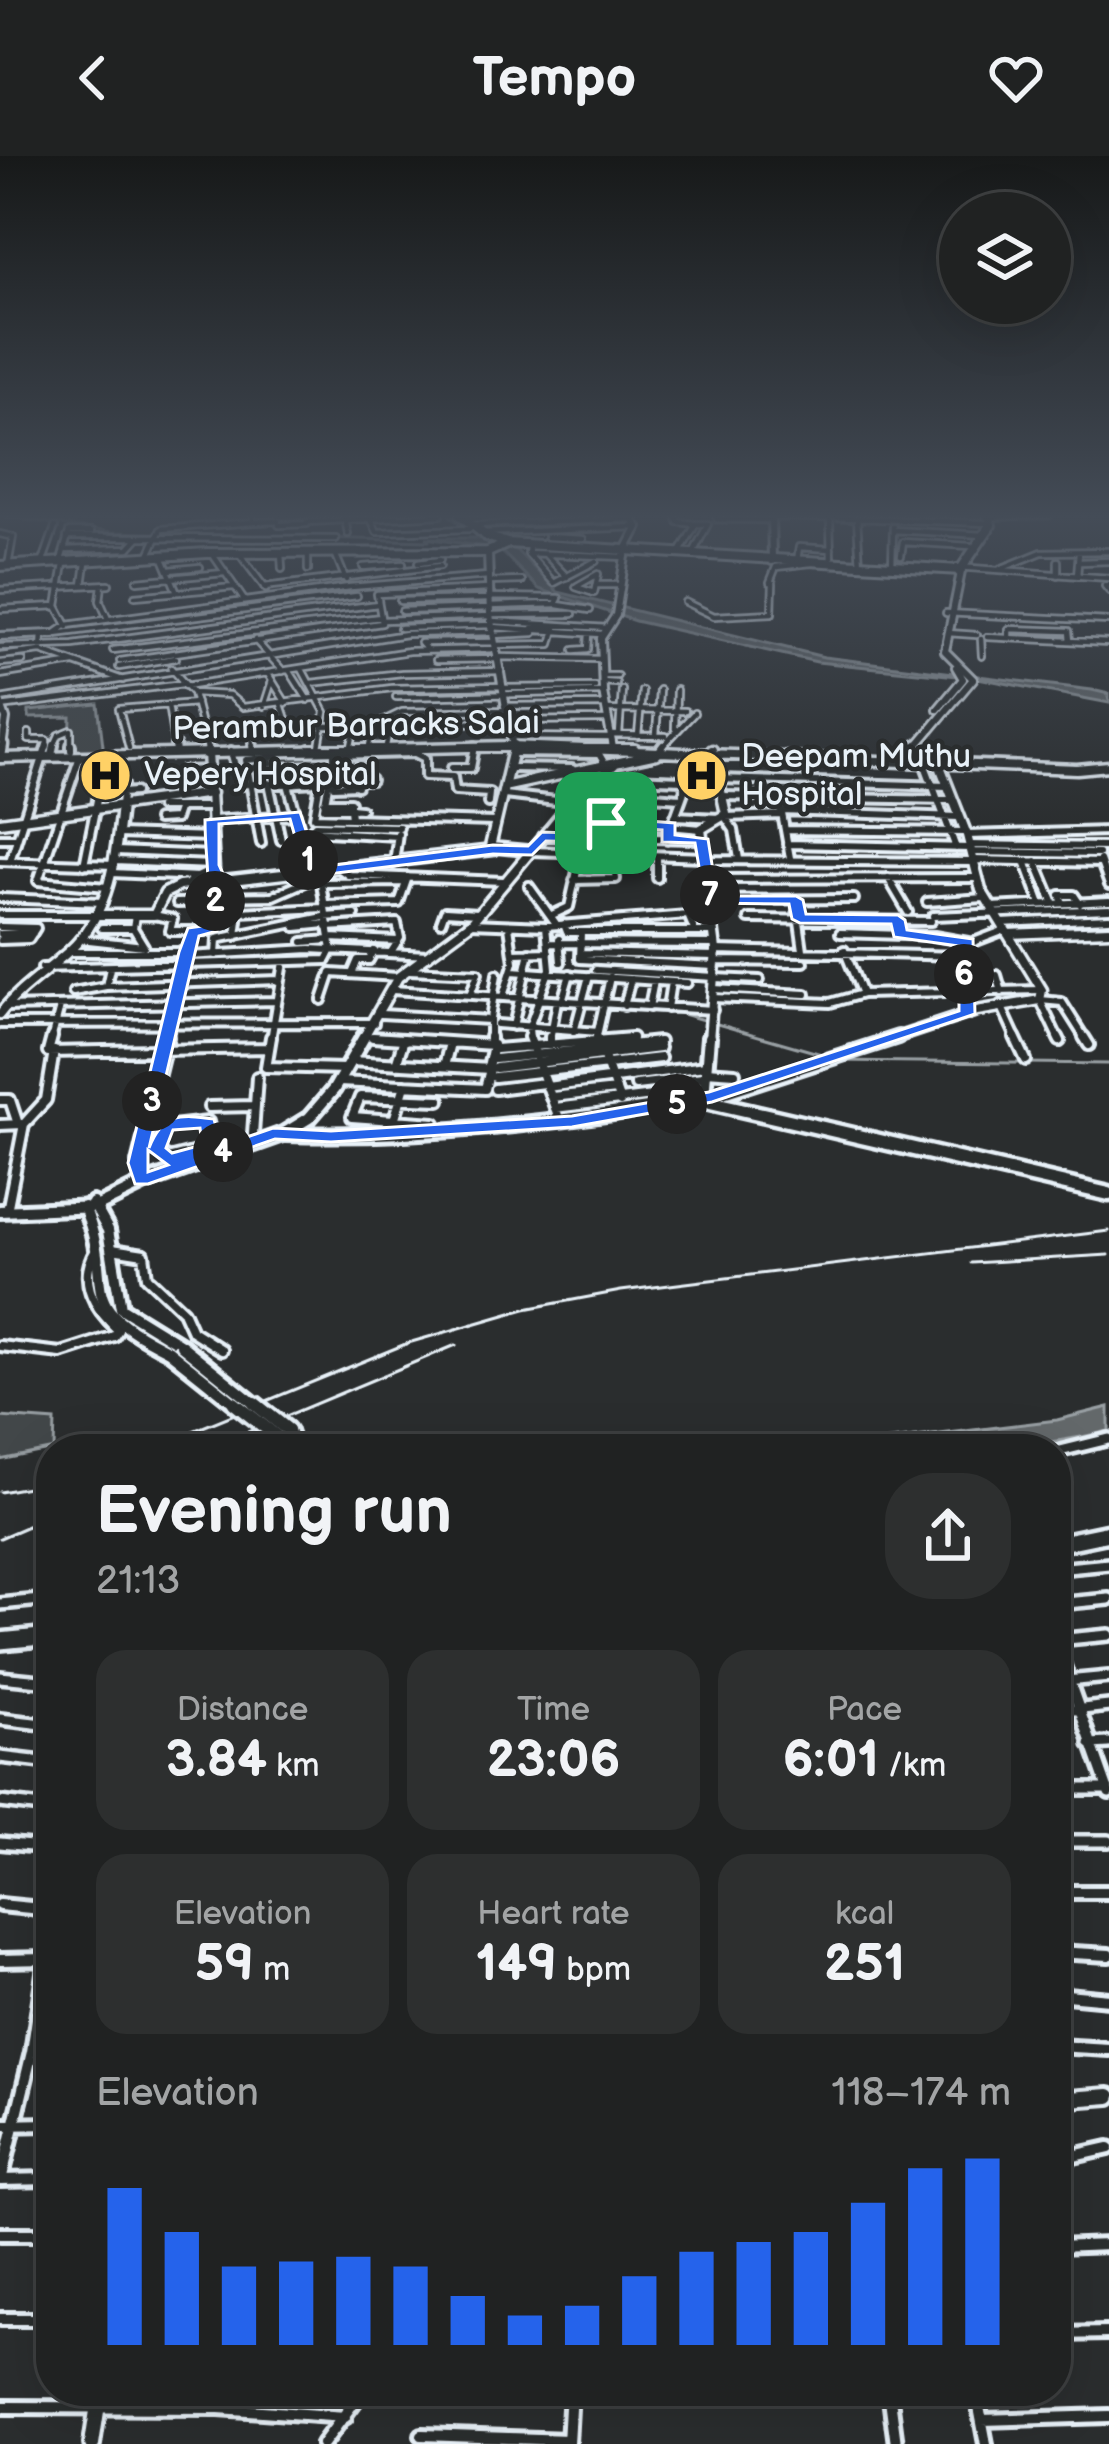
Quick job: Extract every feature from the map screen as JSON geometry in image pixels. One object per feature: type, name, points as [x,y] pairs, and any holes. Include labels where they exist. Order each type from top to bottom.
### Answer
[{"type":"main road","points":[[493,622],[513,745],[493,850],[532,850]]},
{"type":"main road","points":[[947,622],[939,653],[965,674]]},
{"type":"main road","points":[[949,622],[946,655],[965,674]]},
{"type":"main road","points":[[900,760],[965,674]]},
{"type":"main road","name":"Perambur Barracks Salai","points":[[0,758],[254,750],[279,759],[319,747],[351,746],[415,750],[513,745],[600,752],[642,741],[660,749],[712,751]]},
{"type":"main road","points":[[707,1097],[704,1071],[715,965],[701,834],[723,818],[712,751]]},
{"type":"main road","points":[[504,798],[586,770],[665,753],[1109,767]]},
{"type":"main road","points":[[2,1208],[87,1208],[282,1132],[310,1115],[338,1082],[398,977],[470,922],[544,833],[606,777],[611,765]]},
{"type":"main road","points":[[282,1132],[336,1135],[560,1123],[707,1097],[1109,1191]]},
{"type":"main road","points":[[87,1208],[211,1152],[256,1142]]},
{"type":"main road","points":[[87,1208],[104,1249],[106,1310],[124,1327],[175,1348],[282,1433]]},
{"type":"main road","points":[[1071,1536],[1109,1529]]},
{"type":"main road","points":[[0,1645],[36,1641]]},
{"type":"street","points":[[65,622],[71,634]]},
{"type":"street","points":[[53,634],[67,625],[89,622]]},
{"type":"street","points":[[0,915],[154,915],[173,919],[170,931],[209,931],[220,882],[213,863],[208,752],[197,702],[134,622]]},
{"type":"street","points":[[4,625],[2,636],[71,634],[174,622]]},
{"type":"street","points":[[0,647],[41,648],[247,622]]},
{"type":"street","points":[[113,650],[362,622]]},
{"type":"street","points":[[257,644],[373,622]]},
{"type":"street","points":[[119,664],[457,622]]},
{"type":"street","points":[[1,704],[171,669],[472,622]]},
{"type":"street","points":[[481,622],[421,643],[437,663],[487,622]]},
{"type":"street","points":[[1,704],[252,680],[286,670],[430,650],[485,622]]},
{"type":"street","points":[[498,622],[560,661],[588,650],[589,634]]},
{"type":"street","points":[[500,622],[550,645],[557,622]]},
{"type":"street","points":[[501,622],[541,633],[563,622]]},
{"type":"street","points":[[519,622],[589,634],[605,632]]},
{"type":"street","points":[[547,622],[572,631],[605,632]]},
{"type":"street","points":[[611,622],[601,659],[613,736],[611,765]]},
{"type":"street","points":[[981,622],[982,656]]},
{"type":"street","points":[[1005,622],[1050,628],[1069,627],[1069,622]]},
{"type":"street","points":[[1009,623],[1027,622]]},
{"type":"street","points":[[239,623],[286,670],[308,700]]},
{"type":"street","points":[[1009,623],[1009,638]]},
{"type":"street","points":[[522,631],[556,627]]},
{"type":"street","points":[[400,628],[406,634]]},
{"type":"street","points":[[1050,628],[1069,632],[1070,641]]},
{"type":"street","points":[[572,631],[575,654]]},
{"type":"street","points":[[41,648],[42,634]]},
{"type":"street","points":[[948,635],[1109,643]]},
{"type":"street","points":[[0,659],[41,648],[124,681]]},
{"type":"street","points":[[575,654],[601,659]]},
{"type":"street","points":[[0,659],[23,661]]},
{"type":"street","points":[[0,676],[79,663]]},
{"type":"street","points":[[302,669],[321,698],[324,726],[319,747]]},
{"type":"street","points":[[311,683],[501,671]]},
{"type":"street","points":[[332,672],[338,680]]},
{"type":"street","points":[[270,677],[286,719]]},
{"type":"street","points":[[264,706],[270,677]]},
{"type":"street","points":[[396,698],[616,680]]},
{"type":"street","points":[[145,688],[152,706]]},
{"type":"street","points":[[193,693],[226,694],[242,707],[392,688],[503,689]]},
{"type":"street","points":[[392,688],[409,721]]},
{"type":"street","points":[[613,736],[622,690]]},
{"type":"street","points":[[656,736],[659,690]]},
{"type":"street","points":[[675,729],[676,690]]},
{"type":"street","points":[[642,691],[642,741]]},
{"type":"street","points":[[52,692],[58,700]]},
{"type":"street","points":[[129,748],[119,709],[197,702]]},
{"type":"street","points":[[0,758],[1,704]]},
{"type":"street","points":[[168,705],[179,768],[207,769]]},
{"type":"street","points":[[455,723],[606,708],[689,712],[660,749]]},
{"type":"street","points":[[373,726],[405,712],[608,720]]},
{"type":"street","points":[[324,726],[433,725],[434,712]]},
{"type":"street","points":[[331,747],[335,726]]},
{"type":"street","points":[[351,746],[355,726]]},
{"type":"street","points":[[369,746],[373,726]]},
{"type":"street","points":[[386,746],[390,726]]},
{"type":"street","points":[[250,729],[254,750]]},
{"type":"street","points":[[0,873],[55,737],[68,730],[74,754],[38,882],[107,886]]},
{"type":"street","points":[[29,733],[28,740],[47,740],[50,755]]},
{"type":"street","points":[[513,745],[666,736]]},
{"type":"street","points":[[452,768],[471,768],[475,746]]},
{"type":"street","points":[[319,788],[314,817],[488,815],[489,793],[455,791],[453,777],[425,776],[425,758],[415,750],[334,754],[334,786],[371,780]]},
{"type":"street","points":[[231,751],[240,784],[248,784],[268,783],[299,783],[316,782],[312,766],[296,767],[279,759],[247,770],[248,784],[262,843]]},
{"type":"street","points":[[600,752],[611,765]]},
{"type":"street","points":[[80,939],[187,958],[328,959],[332,950],[319,875],[279,759]]},
{"type":"street","points":[[938,762],[990,906],[1041,995],[1060,1041]]},
{"type":"street","points":[[328,789],[356,789],[360,765]]},
{"type":"street","points":[[296,767],[299,783]]},
{"type":"street","points":[[512,768],[586,770]]},
{"type":"street","points":[[926,768],[946,817],[952,848]]},
{"type":"street","points":[[207,769],[182,772],[183,786],[209,787]]},
{"type":"street","points":[[606,777],[684,781],[662,839],[657,878]]},
{"type":"street","points":[[334,778],[325,802],[351,802],[356,813],[399,828]]},
{"type":"street","points":[[635,778],[631,793],[681,798]]},
{"type":"street","points":[[718,779],[947,787]]},
{"type":"street","points":[[268,783],[280,840]]},
{"type":"street","points":[[85,865],[100,785]]},
{"type":"street","points":[[0,822],[209,787]]},
{"type":"street","points":[[2,1010],[13,993],[68,952],[99,915],[114,863],[122,789],[135,792]]},
{"type":"street","points":[[574,880],[616,879],[614,869],[637,794]]},
{"type":"street","points":[[638,823],[650,796]]},
{"type":"street","points":[[722,796],[952,800]]},
{"type":"street","points":[[779,797],[790,858]]},
{"type":"street","points":[[489,804],[504,798],[575,803]]},
{"type":"street","points":[[160,807],[211,807]]},
{"type":"street","points":[[158,820],[176,819],[179,807]]},
{"type":"street","points":[[212,820],[296,814]]},
{"type":"street","points":[[674,816],[959,817]]},
{"type":"street","points":[[723,818],[734,830],[739,859]]},
{"type":"street","points":[[399,828],[315,825],[310,831],[399,828],[495,822]]},
{"type":"street","points":[[597,868],[605,823],[670,826],[701,834]]},
{"type":"street","points":[[544,833],[590,833],[594,824]]},
{"type":"street","points":[[644,839],[650,824]]},
{"type":"street","points":[[399,828],[394,863],[400,875],[506,879]]},
{"type":"street","points":[[785,830],[946,832],[970,849],[1024,861],[1099,856],[1109,847]]},
{"type":"street","points":[[532,850],[790,858],[970,849],[1109,831]]},
{"type":"street","points":[[544,833],[622,839],[701,834]]},
{"type":"street","points":[[118,835],[212,837]]},
{"type":"street","points":[[0,838],[17,838]]},
{"type":"street","points":[[787,844],[1099,856]]},
{"type":"street","points":[[970,849],[1099,856]]},
{"type":"street","points":[[273,896],[340,869],[493,850]]},
{"type":"street","points":[[552,915],[569,907],[581,854]]},
{"type":"street","points":[[1099,856],[1109,885]]},
{"type":"street","points":[[5,861],[213,863]]},
{"type":"street","points":[[1024,861],[1041,904]]},
{"type":"street","points":[[1036,861],[1059,904]]},
{"type":"street","points":[[114,863],[200,877]]},
{"type":"street","points":[[154,915],[166,893],[200,877],[213,863]]},
{"type":"street","points":[[340,869],[348,875],[407,880]]},
{"type":"street","points":[[179,886],[319,875],[506,879]]},
{"type":"street","points":[[888,878],[908,912]]},
{"type":"street","points":[[708,879],[978,878]]},
{"type":"street","points":[[297,930],[400,903],[407,880]]},
{"type":"street","points":[[530,886],[562,927],[597,938],[695,932]]},
{"type":"street","points":[[1059,904],[1060,895],[1074,895],[1094,930]]},
{"type":"street","points":[[177,903],[273,896],[281,897],[283,911]]},
{"type":"street","points":[[0,898],[103,902]]},
{"type":"street","points":[[710,900],[854,899]]},
{"type":"street","points":[[796,900],[802,950]]},
{"type":"street","points":[[927,902],[1081,907],[1107,918]]},
{"type":"street","points":[[749,919],[932,919],[990,906],[1059,904]]},
{"type":"street","points":[[236,936],[239,912],[283,911],[398,941]]},
{"type":"street","points":[[441,922],[445,911],[478,913]]},
{"type":"street","points":[[470,922],[562,927],[688,914],[699,944],[715,965],[830,1003],[862,994],[1041,995],[1062,1002],[1089,1046]]},
{"type":"street","points":[[134,915],[133,928],[146,950]]},
{"type":"street","points":[[303,942],[326,923],[355,915]]},
{"type":"street","points":[[1004,929],[1094,930],[1107,918]]},
{"type":"street","points":[[840,933],[968,942],[1004,929],[1107,918]]},
{"type":"street","points":[[215,955],[217,939],[282,928],[293,920],[397,923],[398,941],[392,952]]},
{"type":"street","points":[[898,920],[899,934]]},
{"type":"street","points":[[503,996],[514,953],[509,926]]},
{"type":"street","points":[[546,926],[549,974],[529,1027],[535,1059],[560,1123]]},
{"type":"street","points":[[33,927],[30,939],[0,936],[33,927]]},
{"type":"street","points":[[561,962],[562,927]]},
{"type":"street","points":[[102,928],[133,928]]},
{"type":"street","points":[[282,928],[287,950]]},
{"type":"street","points":[[142,1180],[136,1163],[193,931]]},
{"type":"street","points":[[581,932],[580,959],[610,977]]},
{"type":"street","points":[[695,932],[715,965],[760,977],[758,990]]},
{"type":"street","points":[[514,953],[597,938]]},
{"type":"street","points":[[575,1046],[574,1030],[595,965],[597,938]]},
{"type":"street","points":[[631,938],[650,944],[699,944]]},
{"type":"street","points":[[624,1006],[631,938]]},
{"type":"street","points":[[615,939],[615,956]]},
{"type":"street","points":[[967,1014],[963,956],[968,942]]},
{"type":"street","points":[[650,944],[650,1006]]},
{"type":"street","points":[[666,944],[666,960]]},
{"type":"street","points":[[699,944],[699,971]]},
{"type":"street","points":[[68,952],[146,950]]},
{"type":"street","points":[[43,968],[110,968],[287,950],[428,955]]},
{"type":"street","points":[[595,965],[699,971],[802,950],[963,956]]},
{"type":"street","points":[[844,950],[862,994]]},
{"type":"street","points":[[352,974],[358,960],[369,960],[374,951]]},
{"type":"street","points":[[513,1026],[529,973],[530,952]]},
{"type":"street","points":[[512,971],[570,974],[615,956]]},
{"type":"street","points":[[615,956],[631,965],[652,968],[671,982],[686,983]]},
{"type":"street","points":[[652,968],[666,960],[698,956],[758,990],[806,994]]},
{"type":"street","points":[[666,960],[699,971]]},
{"type":"street","points":[[284,962],[266,1067],[446,1066],[535,1059],[632,1038]]},
{"type":"street","points":[[715,965],[804,962]]},
{"type":"street","points":[[625,1114],[599,1048],[602,1004],[610,977],[631,965]]},
{"type":"street","points":[[106,986],[110,968]]},
{"type":"street","points":[[410,970],[479,973],[470,995]]},
{"type":"street","points":[[322,1000],[330,974],[398,977]]},
{"type":"street","points":[[338,1082],[485,1089],[493,1061],[490,996],[497,974]]},
{"type":"street","points":[[550,1045],[549,1028],[570,974]]},
{"type":"street","points":[[997,975],[1002,992]]},
{"type":"street","points":[[903,979],[908,993]]},
{"type":"street","points":[[73,992],[106,986],[280,980]]},
{"type":"street","points":[[668,1008],[671,982]]},
{"type":"street","points":[[119,1006],[125,986]]},
{"type":"street","points":[[392,990],[650,1006],[712,1019]]},
{"type":"street","points":[[555,1108],[707,1097],[1041,995]]},
{"type":"street","points":[[2,1010],[277,1001]]},
{"type":"street","points":[[1001,1005],[1026,1060]]},
{"type":"street","points":[[2,1208],[21,1124],[46,1100],[60,1007]]},
{"type":"street","points":[[0,1024],[377,1018],[494,1022],[574,1030],[599,1048],[659,1049],[599,1048],[550,1045],[535,1059]]},
{"type":"street","points":[[366,1036],[450,1043],[493,1061],[535,1059],[575,1046]]},
{"type":"street","points":[[396,1064],[404,1039]]},
{"type":"street","points":[[442,1087],[450,1043]]},
{"type":"street","points":[[51,1052],[269,1048]]},
{"type":"street","points":[[636,1085],[704,1071]]},
{"type":"street","points":[[495,1089],[610,1077],[735,1073]]},
{"type":"street","points":[[256,1077],[256,1142]]},
{"type":"street","points":[[391,1133],[405,1085]]},
{"type":"street","points":[[550,1097],[616,1090]]},
{"type":"street","points":[[435,1123],[352,1117],[360,1096],[440,1100]]},
{"type":"street","points":[[0,1100],[10,1100],[21,1124]]},
{"type":"street","points":[[209,1107],[254,1106]]},
{"type":"street","points":[[208,1122],[211,1152],[168,1160],[157,1150],[161,1128],[208,1122]]},
{"type":"street","points":[[0,1125],[21,1124]]},
{"type":"street","points":[[0,1346],[61,1353],[114,1336],[118,1330],[93,1305],[88,1282],[89,1258],[104,1249],[144,1254],[147,1276],[183,1310],[192,1331],[222,1350]]},
{"type":"street","points":[[1071,1448],[1109,1439]]},
{"type":"street","points":[[1071,1568],[1109,1564]]},
{"type":"street","points":[[1071,1603],[1109,1599]]},
{"type":"street","points":[[0,1604],[36,1600]]},
{"type":"street","points":[[1071,1639],[1109,1635]]},
{"type":"street","points":[[0,1677],[36,1681]]},
{"type":"street","points":[[1071,1681],[1109,1677]]},
{"type":"street","points":[[1071,1684],[1109,1790],[1071,1789]]},
{"type":"street","points":[[1071,1710],[1109,1706]]},
{"type":"street","points":[[0,1719],[36,1723]]},
{"type":"street","points":[[1090,1744],[1109,1743]]},
{"type":"street","points":[[0,1757],[36,1761]]},
{"type":"street","points":[[0,1802],[36,1806]]},
{"type":"street","points":[[1071,1841],[1109,1841]]},
{"type":"street","points":[[0,1843],[36,1847]]},
{"type":"street","points":[[1071,1892],[1109,1892]]},
{"type":"street","points":[[0,1905],[36,1909]]},
{"type":"street","points":[[1071,1953],[1109,1954]]},
{"type":"street","points":[[0,1960],[36,1959]]},
{"type":"street","points":[[1071,1995],[1109,1999]]},
{"type":"street","points":[[36,2036],[7,2125],[0,2180],[36,2179]]},
{"type":"street","points":[[1071,2047],[1109,2049]]},
{"type":"street","points":[[32,2052],[36,2052]]},
{"type":"street","points":[[1071,2099],[1108,2098]]},
{"type":"street","points":[[1071,2156],[1109,2148]]},
{"type":"street","points":[[0,2234],[36,2234]]},
{"type":"street","points":[[1071,2247],[1109,2246]]},
{"type":"street","points":[[0,2319],[36,2319]]},
{"type":"street","points":[[1071,2334],[1109,2333]]},
{"type":"street","points":[[0,2407],[36,2404]]},
{"type":"street","points":[[92,2444],[97,2406]]},
{"type":"street","points":[[202,2406],[345,2417]]},
{"type":"street","points":[[323,2444],[352,2406]]},
{"type":"street","points":[[422,2435],[568,2442],[570,2406]]},
{"type":"street","points":[[891,2406],[896,2444]]},
{"type":"street","points":[[979,2406],[986,2444]]},
{"type":"street","points":[[982,2420],[1109,2416]]},
{"type":"shaded area","points":[[98,704],[104,754],[70,755],[71,717],[29,718],[29,711]]},
{"type":"shaded area","points":[[0,1417],[55,1421],[55,1434],[36,1434],[36,1453],[0,1460]]},
{"type":"water","points":[[638,622],[680,622],[824,657],[1092,690],[1109,694],[1109,703],[978,678],[817,662]]},
{"type":"water","points":[[1109,1407],[1109,1431],[1073,1439],[1071,1434],[940,1434],[1057,1420]]},
{"type":"waterway","points":[[618,1010],[679,1013],[825,1055]]},
{"type":"waterway","points":[[833,1061],[1109,1064]]},
{"type":"railway","points":[[186,1434],[408,1343],[525,1309],[621,1291],[1109,1231]]},
{"type":"railway","points":[[971,1263],[1109,1255]]},
{"type":"railway","points":[[243,1434],[456,1345]]},
{"type":"railway","points":[[0,1492],[36,1486]]},
{"type":"railway","points":[[0,1538],[36,1522]]},
{"type":"place","name":"Vepery Hospital","points":[[105,775]]},
{"type":"place","name":"Deepam Muthu Hospital","points":[[702,776]]},
{"type":"route","points":[[606,823],[600,838],[542,836],[532,850],[493,850],[312,872],[296,814],[212,820],[212,865],[220,882],[209,931],[193,931],[187,952],[136,1163],[142,1180],[214,1155],[208,1149],[213,1145],[208,1122],[166,1125],[161,1128],[157,1150],[168,1160],[208,1149],[210,1150],[214,1155],[273,1134],[445,1131],[625,1114],[712,1097],[967,1014],[963,956],[968,942],[899,934],[898,920],[800,919],[796,900],[710,900],[701,839],[667,839],[670,826],[606,823]]}]
